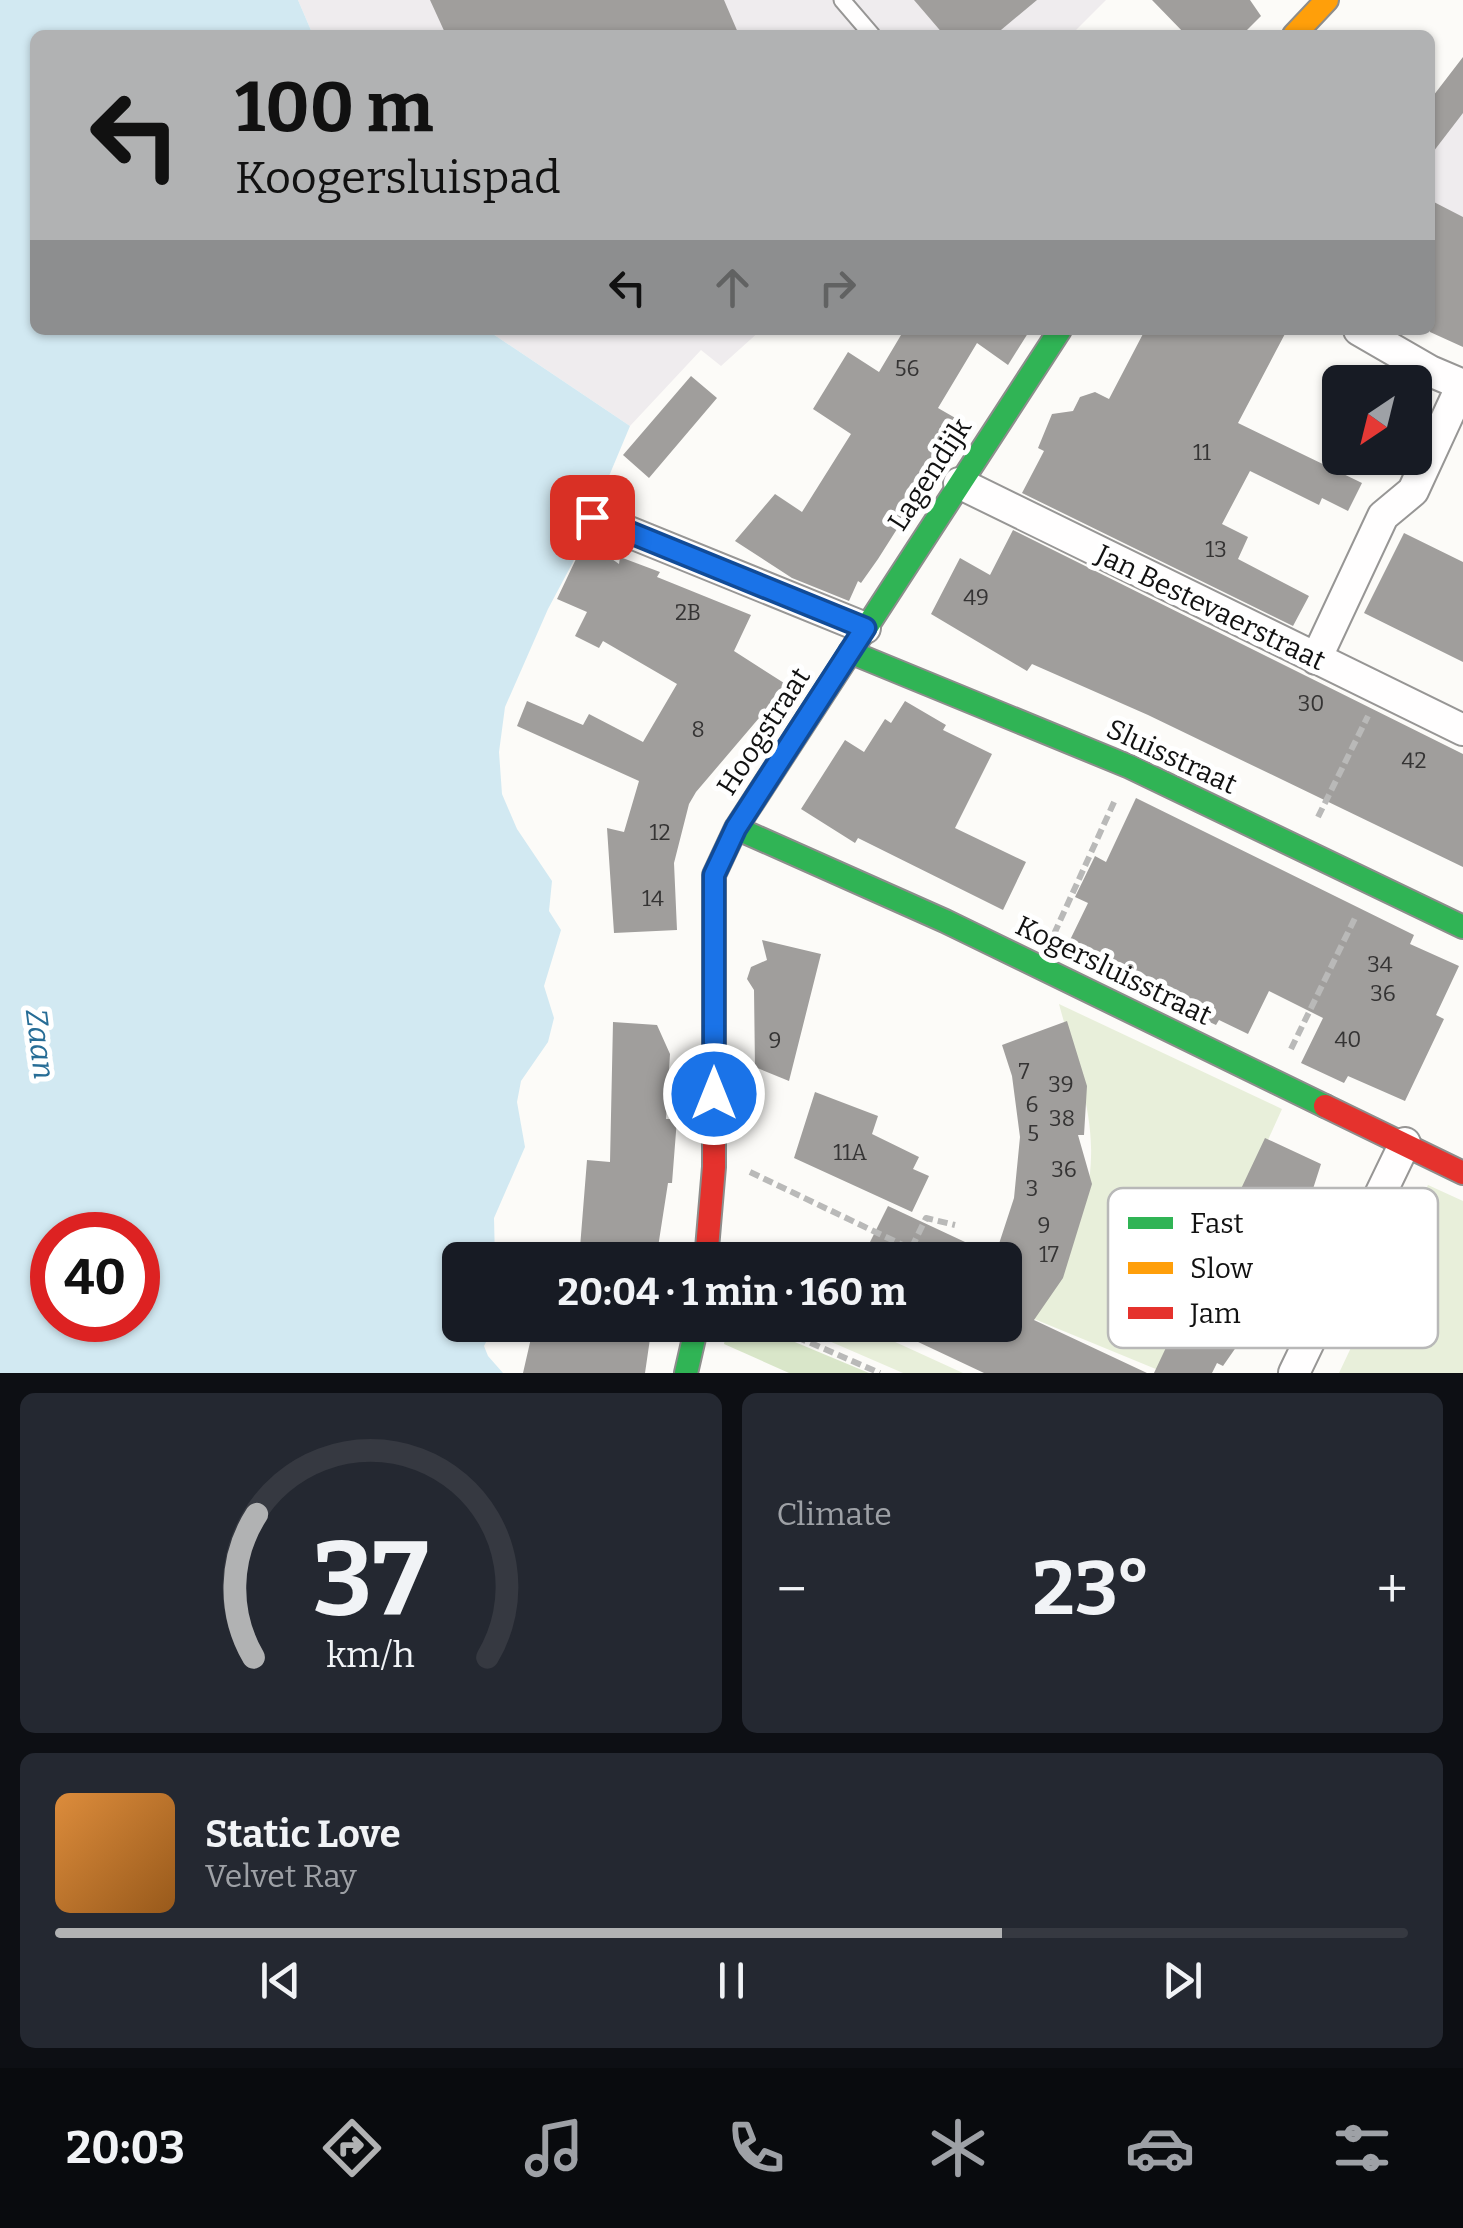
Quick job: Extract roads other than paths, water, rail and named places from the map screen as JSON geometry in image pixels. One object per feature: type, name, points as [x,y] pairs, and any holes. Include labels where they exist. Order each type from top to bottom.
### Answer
[{"type":"street","points":[[1299,30],[1327,0]]},
{"type":"street","name":"Lagendijk","points":[[858,640],[1057,335]]},
{"type":"street","points":[[1316,659],[1384,516],[1413,491],[1463,385],[1368,335]]},
{"type":"street","name":"Jan Bestevaerstraat","points":[[959,483],[1463,730]]},
{"type":"street","points":[[592,517],[858,640]]},
{"type":"street","name":"Sluisstraat","points":[[858,640],[1463,927]]},
{"type":"street","name":"Hoogstraat","points":[[708,1242],[714,1167],[714,875],[736,828],[858,640]]},
{"type":"street","name":"Kogersluisstraat","points":[[736,828],[1039,966],[1463,1173]]},
{"type":"street","points":[[1384,1188],[1405,1144]]},
{"type":"street","points":[[686,1373],[692,1342]]},
{"type":"street","points":[[1294,1373],[1306,1348]]},
{"type":"lane","points":[[842,0],[868,30]]},
{"type":"water","name":"Zaan","points":[[0,0],[298,0],[311,30],[30,30],[30,335],[494,335],[630,426],[573,562],[505,707],[499,752],[502,794],[517,829],[552,881],[549,911],[561,930],[544,986],[554,1018],[548,1042],[521,1081],[517,1102],[525,1147],[494,1218],[495,1242],[442,1242],[442,1342],[486,1342],[488,1356],[503,1373],[0,1373]]}]
